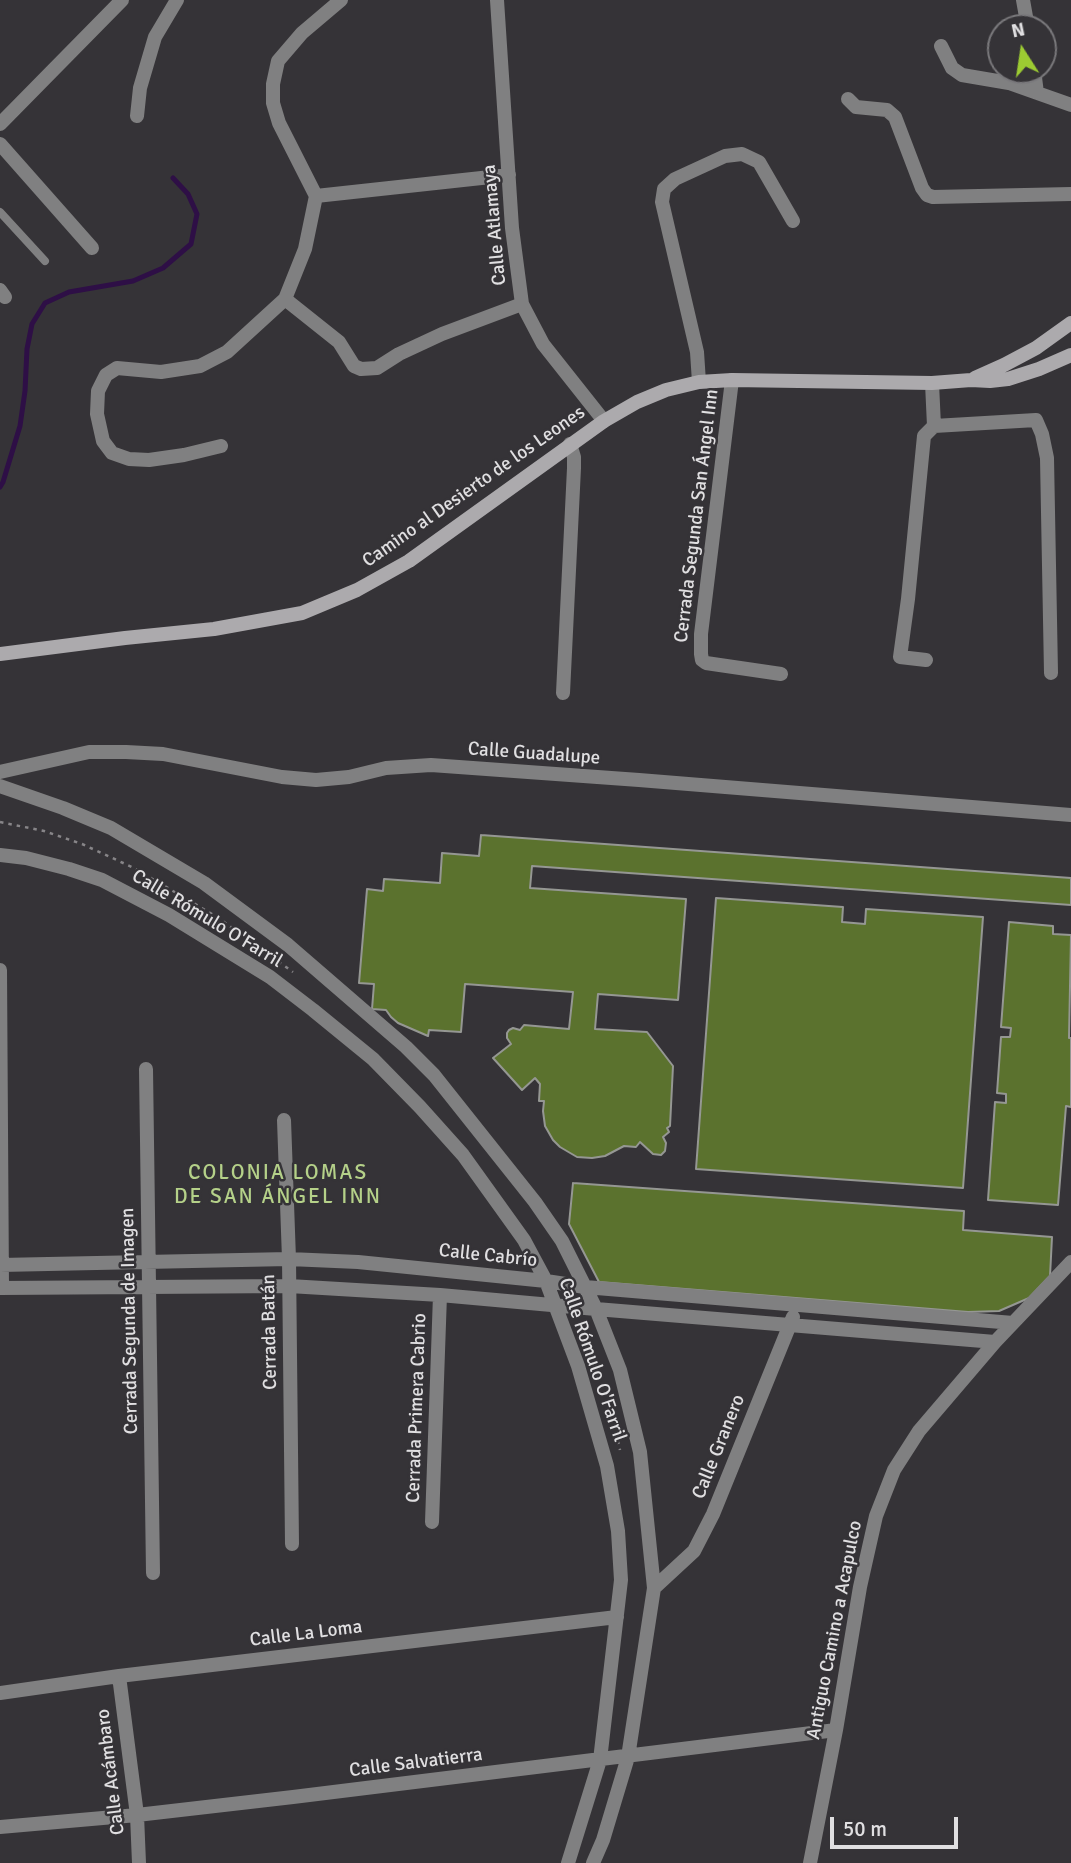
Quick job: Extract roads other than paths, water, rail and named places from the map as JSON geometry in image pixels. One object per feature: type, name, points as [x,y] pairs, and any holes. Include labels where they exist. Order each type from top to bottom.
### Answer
[{"type":"main road","name":"Camino al Desierto de los Leones","points":[[971,380],[1036,348],[1071,323]]},
{"type":"main road","name":"Camino al Desierto de los Leones","points":[[0,654],[214,629],[302,613],[357,590],[409,561],[604,421],[637,402],[666,390],[699,382],[732,380],[932,383],[990,381],[1009,379],[1071,355]]},
{"type":"street","points":[[0,124],[122,0]]},
{"type":"street","points":[[137,116],[140,88],[155,37],[177,0]]},
{"type":"street","points":[[221,446],[184,456],[149,460],[129,459],[112,453],[103,440],[97,414],[98,391],[106,375],[117,368],[162,372],[200,366],[227,352],[285,299],[305,249],[316,196],[279,122],[273,103],[273,84],[278,61],[302,33],[341,0]]},
{"type":"street","name":"Calle Atlamaya","points":[[497,0],[512,228],[522,304],[543,344],[604,421]]},
{"type":"street","points":[[941,46],[952,68],[962,75],[1009,83],[1071,105]]},
{"type":"street","points":[[1036,84],[1037,93]]},
{"type":"street","points":[[848,99],[856,107],[887,110],[895,117],[927,195],[1071,194]]},
{"type":"street","points":[[0,144],[92,248]]},
{"type":"street","points":[[699,382],[696,352],[662,202],[664,189],[675,179],[725,156],[742,154],[759,162],[793,220]]},
{"type":"street","points":[[316,196],[509,174]]},
{"type":"street","points":[[285,299],[339,342],[354,366],[361,369],[377,368],[399,354],[442,334],[522,304]]},
{"type":"street","name":"Cerrada Segunda San Ángel Inn","points":[[732,380],[701,634],[701,654],[706,663],[781,674]]},
{"type":"street","points":[[932,383],[934,426]]},
{"type":"street","points":[[926,660],[900,657],[924,436],[934,426],[1036,420],[1047,458],[1051,673]]},
{"type":"street","points":[[563,693],[574,468],[570,444]]},
{"type":"street","name":"Calle Guadalupe","points":[[0,772],[89,752],[126,752],[163,754],[282,777],[316,780],[349,777],[386,768],[431,765],[1071,815]]},
{"type":"street","points":[[0,786],[111,828],[204,883],[288,945],[406,1047],[434,1075],[535,1202],[562,1241],[585,1287]]},
{"type":"street","name":"Calle Rómulo O'Farril","points":[[0,855],[26,858],[102,880],[180,922],[270,977],[373,1059],[463,1155],[524,1240],[546,1282],[578,1367],[607,1466],[619,1543],[621,1580],[600,1760],[568,1863]]},
{"type":"street","points":[[0,970],[1,1288],[289,1286],[440,1294],[995,1342]]},
{"type":"street","name":"Cerrada Segunda de Imagen","points":[[146,1069],[153,1573]]},
{"type":"street","name":"Cerrada Batán","points":[[284,1120],[289,1259],[292,1544]]},
{"type":"street","name":"Calle Cabrío","points":[[1,1265],[289,1259],[358,1262],[585,1287],[1013,1324]]},
{"type":"street","name":"Antiguo Camino a Acapulco","points":[[810,1863],[860,1587],[876,1516],[894,1470],[919,1431],[995,1342],[1071,1262]]},
{"type":"street","name":"Calle Rómulo O'Farril","points":[[585,1287],[620,1370],[640,1452],[654,1587],[628,1757],[603,1840],[593,1863]]},
{"type":"street","name":"Cerrada Primera Cabrio","points":[[432,1522],[440,1294]]},
{"type":"street","name":"Calle Granero","points":[[654,1587],[694,1551],[704,1532],[797,1306]]},
{"type":"street","name":"Calle La Loma","points":[[0,1693],[118,1676],[617,1616]]},
{"type":"street","name":"Calle Acámbaro","points":[[118,1676],[137,1815],[139,1863]]},
{"type":"street","name":"Calle Salvatierra","points":[[0,1827],[137,1815],[836,1730]]},
{"type":"lane","points":[[0,212],[45,261]]},
{"type":"waterway","points":[[0,487],[20,426],[32,324],[45,303],[69,292],[133,281],[163,268],[191,244],[197,214],[188,194],[173,178]]},
{"type":"district","name":"COLONIA LOMAS DE SAN ÁNGEL INN","points":[[278,1185]]}]
